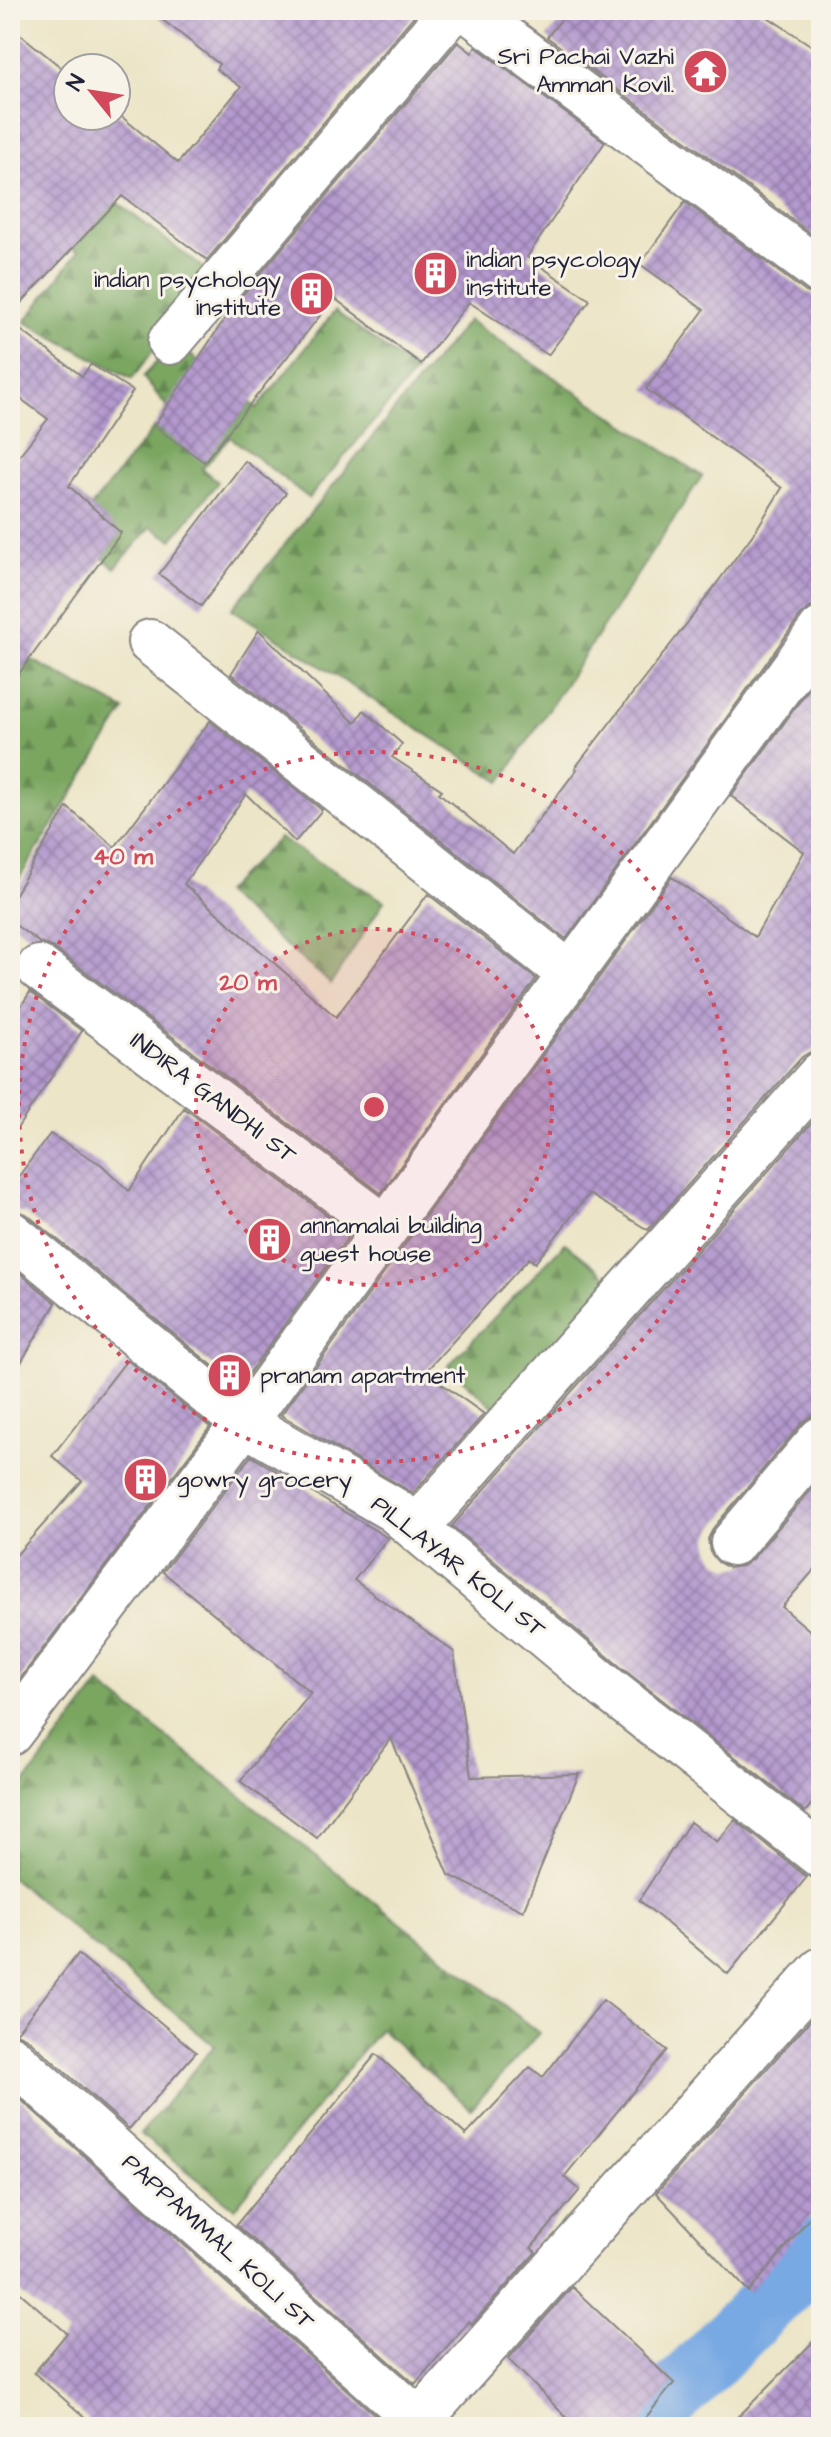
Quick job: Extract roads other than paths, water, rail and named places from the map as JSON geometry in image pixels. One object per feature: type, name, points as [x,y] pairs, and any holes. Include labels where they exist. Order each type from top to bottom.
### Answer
[{"type":"street","points":[[170,342],[452,10]]},
{"type":"street","points":[[468,10],[821,272]]},
{"type":"street","points":[[10,1733],[244,1423],[821,630]]},
{"type":"street","points":[[150,642],[570,974]]},
{"type":"street","name":"INDIRA GANDHI ST","points":[[39,968],[386,1228]]},
{"type":"street","points":[[418,1529],[821,1074]]},
{"type":"street","name":"PILLAYAR KOLI ST","points":[[10,1233],[244,1423],[394,1510],[607,1688],[821,1856]]},
{"type":"street","points":[[733,1543],[821,1439]]},
{"type":"street","points":[[423,2424],[821,1970]]},
{"type":"street","name":"PAPPAMMAL KOLI ST","points":[[10,2057],[423,2424]]},
{"type":"waterway","points":[[643,2427],[821,2248]]},
{"type":"place","name":"Sri Pachai Vazhi Amman Kovil.","points":[[705,71]]},
{"type":"place","name":"indian psycology institute","points":[[435,274]]},
{"type":"place","name":"indian psychology institute","points":[[312,294]]},
{"type":"place","name":"annamalai building guest house","points":[[269,1240]]},
{"type":"place","name":"pranam apartment","points":[[229,1376]]},
{"type":"place","name":"gowry grocery","points":[[146,1480]]}]
